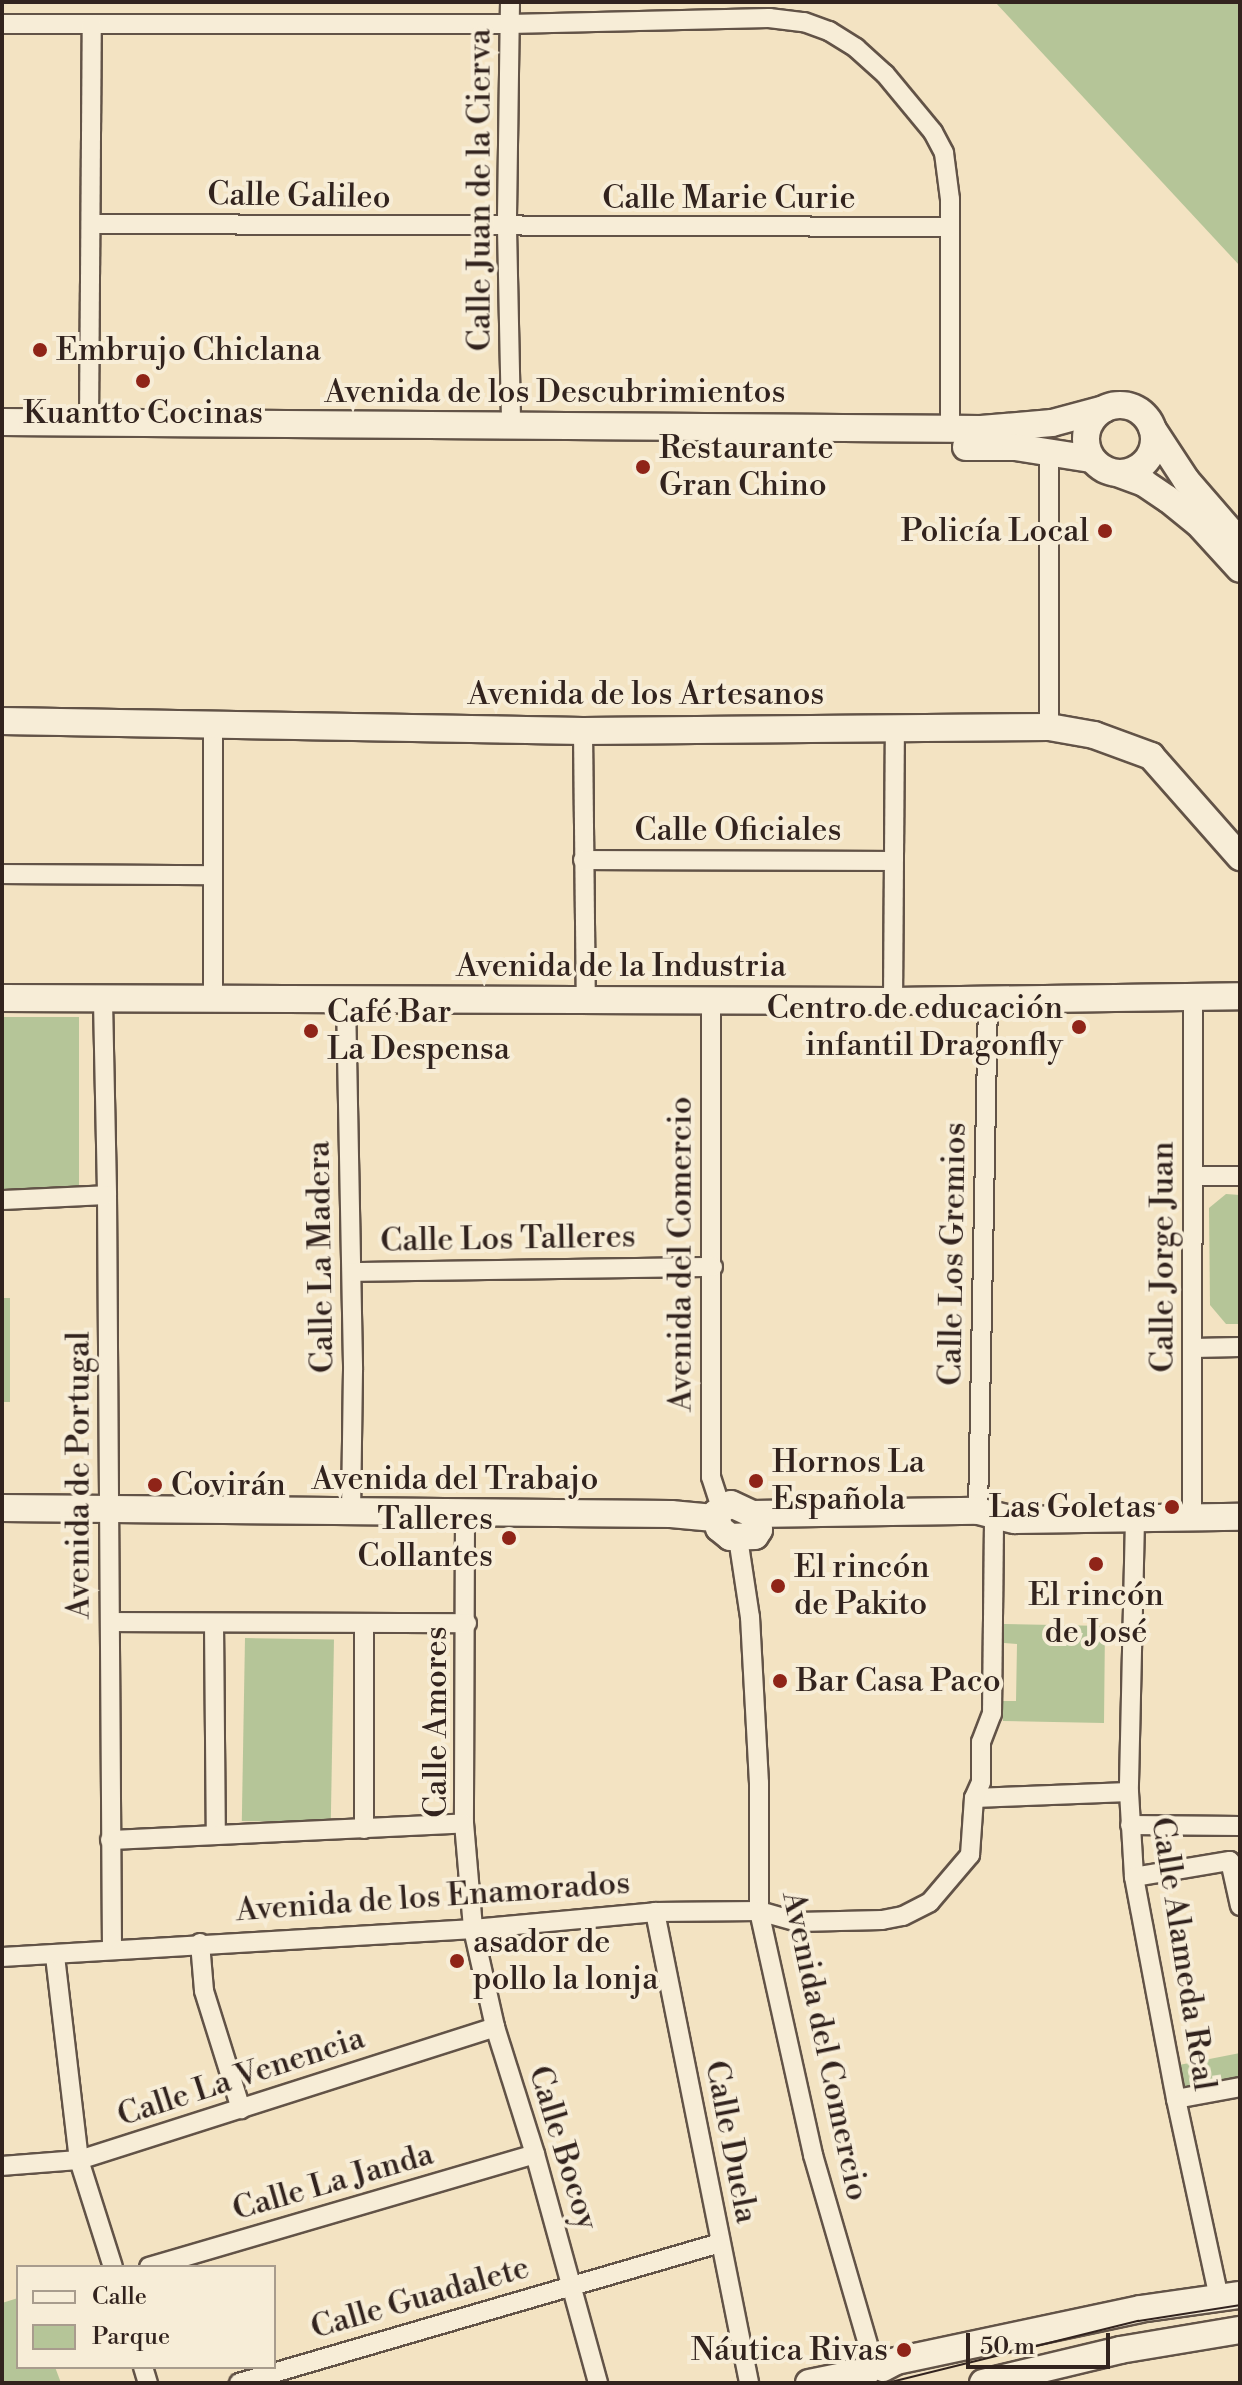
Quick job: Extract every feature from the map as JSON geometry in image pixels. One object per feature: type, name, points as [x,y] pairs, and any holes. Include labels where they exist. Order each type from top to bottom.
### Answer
[{"type":"street","name":"Calle Juan de la Cierva","points":[[510,2],[507,228],[511,426]]},
{"type":"street","points":[[2,24],[509,24],[769,18],[804,22],[829,31],[856,48],[885,74],[933,132],[944,153],[950,227],[950,429]]},
{"type":"street","points":[[89,423],[92,24]]},
{"type":"street","name":"Calle Galileo","points":[[91,224],[507,228]]},
{"type":"street","name":"Calle Marie Curie","points":[[507,228],[950,227]]},
{"type":"street","points":[[1240,543],[1186,480],[1152,428],[1133,407],[1104,409],[1087,431],[1092,459],[1144,483],[1168,499],[1198,523],[1240,569]]},
{"type":"street","name":"Avenida de los Descubrimientos","points":[[2,422],[950,429],[1027,427],[1079,418],[1104,409]]},
{"type":"street","points":[[1117,473],[1136,470],[1150,456],[1154,438],[1152,428]]},
{"type":"street","name":"Avenida de los Descubrimientos","points":[[2,440],[1015,447],[1092,459]]},
{"type":"street","points":[[1049,451],[1049,727]]},
{"type":"street","name":"Avenida de los Artesanos","points":[[2,721],[583,731],[1049,727],[1094,735],[1151,756],[1240,857]]},
{"type":"street","points":[[213,723],[213,1001]]},
{"type":"street","points":[[893,1001],[895,728]]},
{"type":"street","points":[[583,731],[586,998]]},
{"type":"street","name":"Calle Oficiales","points":[[583,860],[892,861]]},
{"type":"street","points":[[2,874],[212,875]]},
{"type":"street","name":"Avenida de la Industria","points":[[2,998],[103,1001],[586,998],[893,1001],[1240,996]]},
{"type":"street","name":"Calle Jorge Juan","points":[[1192,1517],[1193,998]]},
{"type":"street","name":"Calle Los Gremios","points":[[974,1798],[981,1782],[981,1742],[992,1714],[986,1514],[988,999]]},
{"type":"street","name":"Calle La Madera","points":[[346,1000],[352,1272],[351,1513]]},
{"type":"street","name":"Avenida del Comercio","points":[[711,1000],[711,1477],[718,1513]]},
{"type":"street","name":"Avenida de Portugal","points":[[103,1001],[112,1949]]},
{"type":"street","points":[[1193,1176],[1240,1176]]},
{"type":"street","points":[[2,1200],[107,1195]]},
{"type":"street","name":"Calle Los Talleres","points":[[352,1272],[713,1267]]},
{"type":"street","points":[[1193,1348],[1240,1347]]},
{"type":"street","name":"Avenida del Trabajo","points":[[2,1508],[465,1514],[718,1513]]},
{"type":"street","points":[[718,1513],[725,1533],[756,1522],[986,1514],[1135,1519],[1240,1517]]},
{"type":"street","name":"Calle Amores","points":[[465,1514],[464,1823],[473,1929]]},
{"type":"street","name":"Calle Alameda Real","points":[[1135,1519],[1129,1792],[1134,1877],[1176,2099],[1230,2296]]},
{"type":"street","name":"Avenida del Comercio","points":[[756,1522],[750,1617],[759,1783],[759,1911],[813,2155],[878,2375]]},
{"type":"street","points":[[110,1622],[467,1623]]},
{"type":"street","points":[[214,1623],[216,1835]]},
{"type":"street","points":[[364,1623],[364,1829]]},
{"type":"street","points":[[974,1798],[1129,1792]]},
{"type":"street","name":"Avenida de los Enamorados","points":[[2,1957],[473,1929],[655,1912],[759,1911],[798,1922],[882,1920],[903,1916],[930,1902],[970,1855],[974,1798]]},
{"type":"street","points":[[110,1840],[464,1823]]},
{"type":"street","points":[[1130,1825],[1240,1826]]},
{"type":"street","points":[[1134,1877],[1230,1861],[1240,1906]]},
{"type":"street","name":"Calle Duela","points":[[655,1912],[749,2383]]},
{"type":"street","name":"Calle Bocoy","points":[[473,1929],[495,2027],[535,2154],[598,2383]]},
{"type":"street","points":[[200,1943],[204,1991],[241,2109]]},
{"type":"street","points":[[55,1956],[79,2160],[112,2265]]},
{"type":"street","name":"Calle La Venencia","points":[[2,2166],[79,2160],[495,2027]]},
{"type":"street","points":[[1176,2099],[1240,2087]]},
{"type":"street","name":"Calle La Janda","points":[[156,2265],[535,2154]]},
{"type":"street","name":"Calle Guadalete","points":[[239,2383],[720,2243]]},
{"type":"street","points":[[809,2383],[878,2375],[896,2361],[1140,2309],[1230,2296]]},
{"type":"street","points":[[983,2383],[1120,2350],[1240,2330]]},
{"type":"green space","points":[[995,2],[1240,2],[1240,266]]},
{"type":"green space","points":[[2,1017],[79,1017],[79,1189],[2,1189]]},
{"type":"green space","points":[[1226,1194],[1240,1195],[1240,1324],[1226,1324],[1210,1305],[1209,1208]]},
{"type":"green space","points":[[2,1298],[10,1298],[10,1402],[2,1402]]},
{"type":"green space","points":[[1004,1624],[1105,1626],[1104,1723],[1003,1721],[1003,1701],[1016,1701],[1017,1644],[1004,1643]]},
{"type":"green space","points":[[245,1638],[334,1640],[331,1823],[242,1821]]},
{"type":"green space","points":[[1240,2053],[1240,2080],[1186,2092],[1179,2065]]},
{"type":"green space","points":[[16,2299],[16,2369],[56,2369],[61,2383],[2,2383],[2,2303]]},
{"type":"tram line","points":[[887,2383],[1138,2321],[1240,2305]]},
{"type":"place","name":"Embrujo Chiclana","points":[[40,350]]},
{"type":"place","name":"Kuantto Cocinas","points":[[143,381]]},
{"type":"place","name":"Restaurante Gran Chino","points":[[643,467]]},
{"type":"place","name":"Policía Local","points":[[1105,531]]},
{"type":"place","name":"Centro de educación infantil Dragonfly","points":[[1079,1027]]},
{"type":"place","name":"Café Bar La Despensa","points":[[311,1031]]},
{"type":"place","name":"Hornos La Española","points":[[756,1481]]},
{"type":"place","name":"Covirán","points":[[155,1485]]},
{"type":"place","name":"Las Goletas","points":[[1172,1507]]},
{"type":"place","name":"Talleres Collantes","points":[[509,1538]]},
{"type":"place","name":"El rincón de José","points":[[1096,1564]]},
{"type":"place","name":"El rincón de Pakito","points":[[778,1586]]},
{"type":"place","name":"Bar Casa Paco","points":[[780,1681]]},
{"type":"place","name":"asador de pollo la lonja","points":[[457,1961]]},
{"type":"place","name":"Náutica Rivas","points":[[904,2350]]}]
